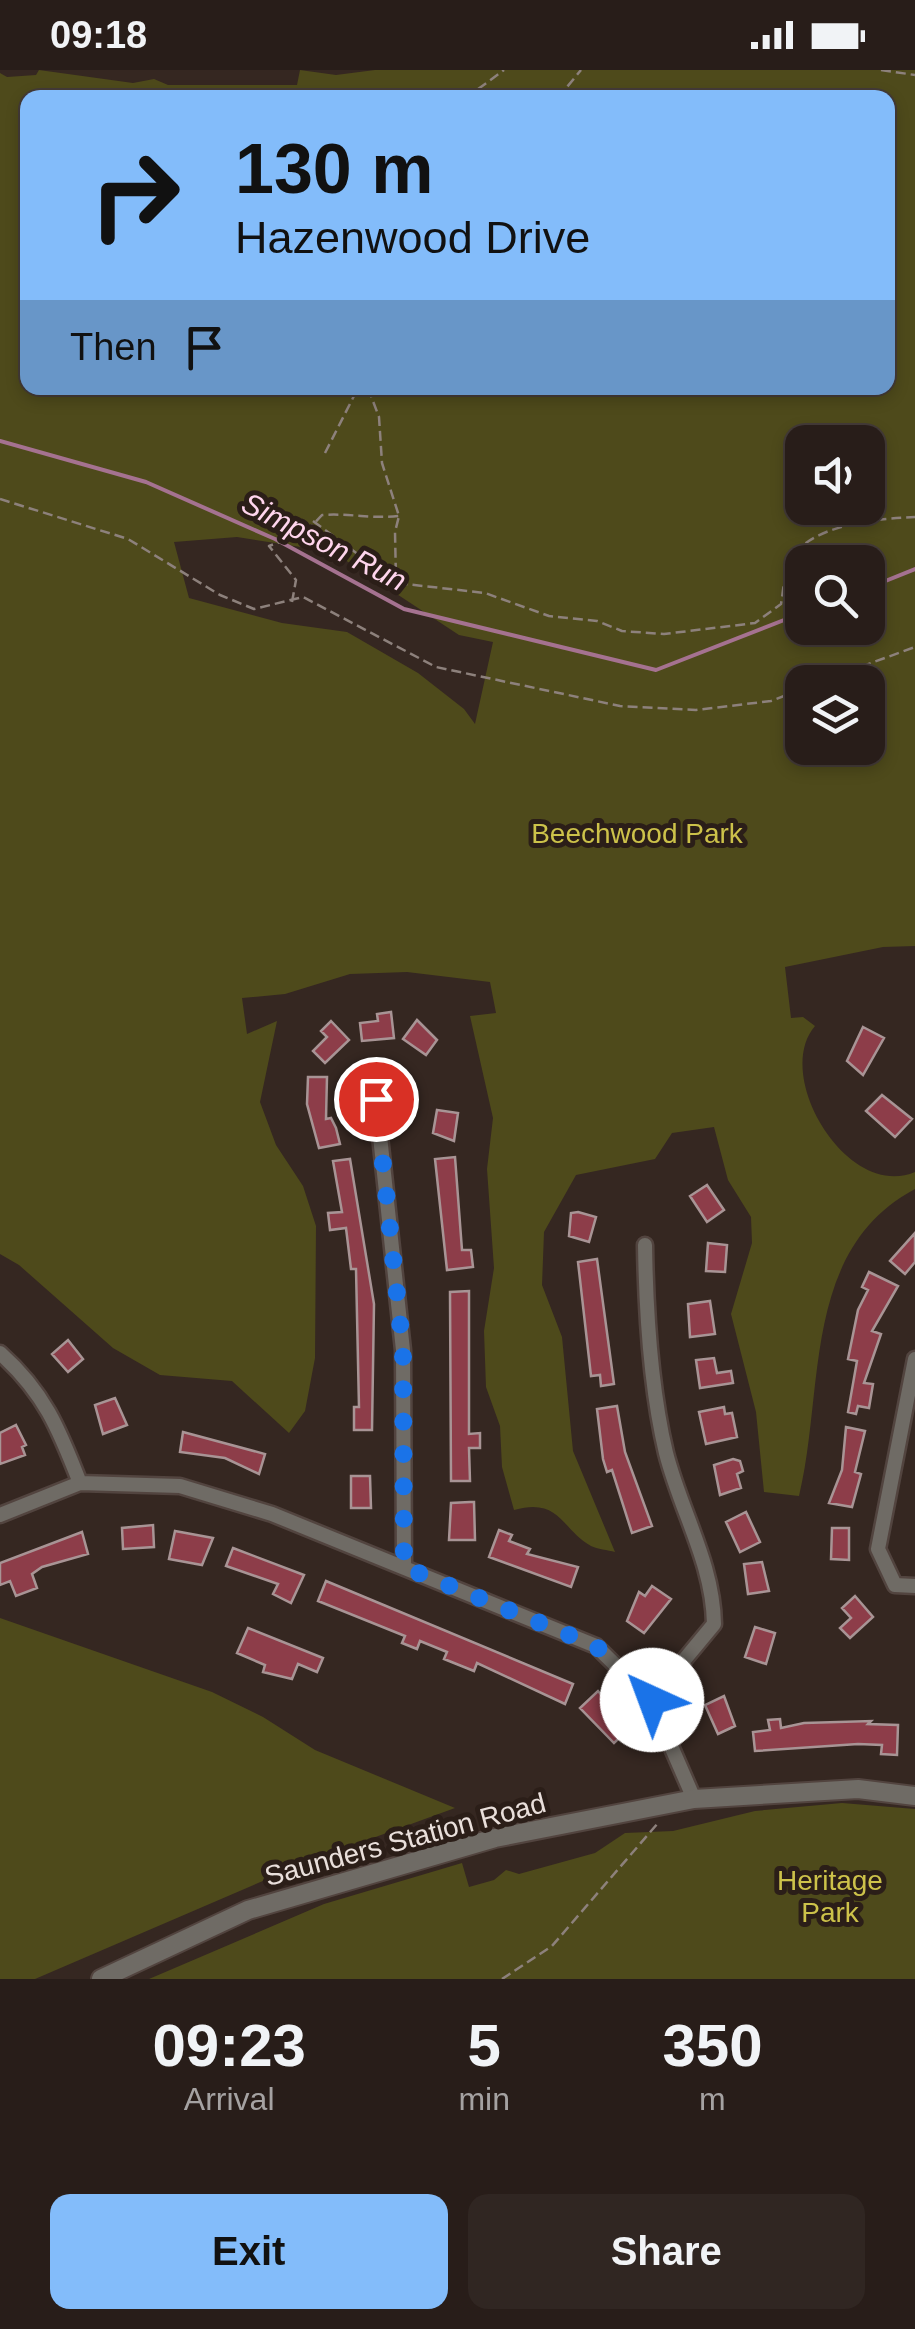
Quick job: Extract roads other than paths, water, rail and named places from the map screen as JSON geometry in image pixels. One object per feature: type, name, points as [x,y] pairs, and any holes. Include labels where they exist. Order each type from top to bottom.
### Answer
[{"type":"street","points":[[376,1099],[403,1350],[404,1567]]},
{"type":"street","points":[[645,1244],[646,1311],[666,1452],[713,1587],[714,1624],[652,1700]]},
{"type":"street","points":[[0,1353],[31,1381],[59,1427],[80,1483]]},
{"type":"street","points":[[915,1359],[878,1549],[895,1585],[915,1586]]},
{"type":"street","points":[[0,1514],[80,1483],[180,1486],[272,1514],[596,1646],[652,1700],[685,1801]]},
{"type":"street","name":"Saunders Station Road","points":[[101,1979],[248,1910],[495,1838],[685,1801],[858,1790],[915,1796]]},
{"type":"waterway","name":"Simpson Run","points":[[0,441],[146,482],[275,539],[404,609],[656,670],[785,620]]},
{"type":"waterway","name":"Simpson Run","points":[[885,581],[915,569]]},
{"type":"park label","name":"Beechwood Park","points":[[637,833]]},
{"type":"park label","name":"Heritage Park","points":[[830,1896]]}]
